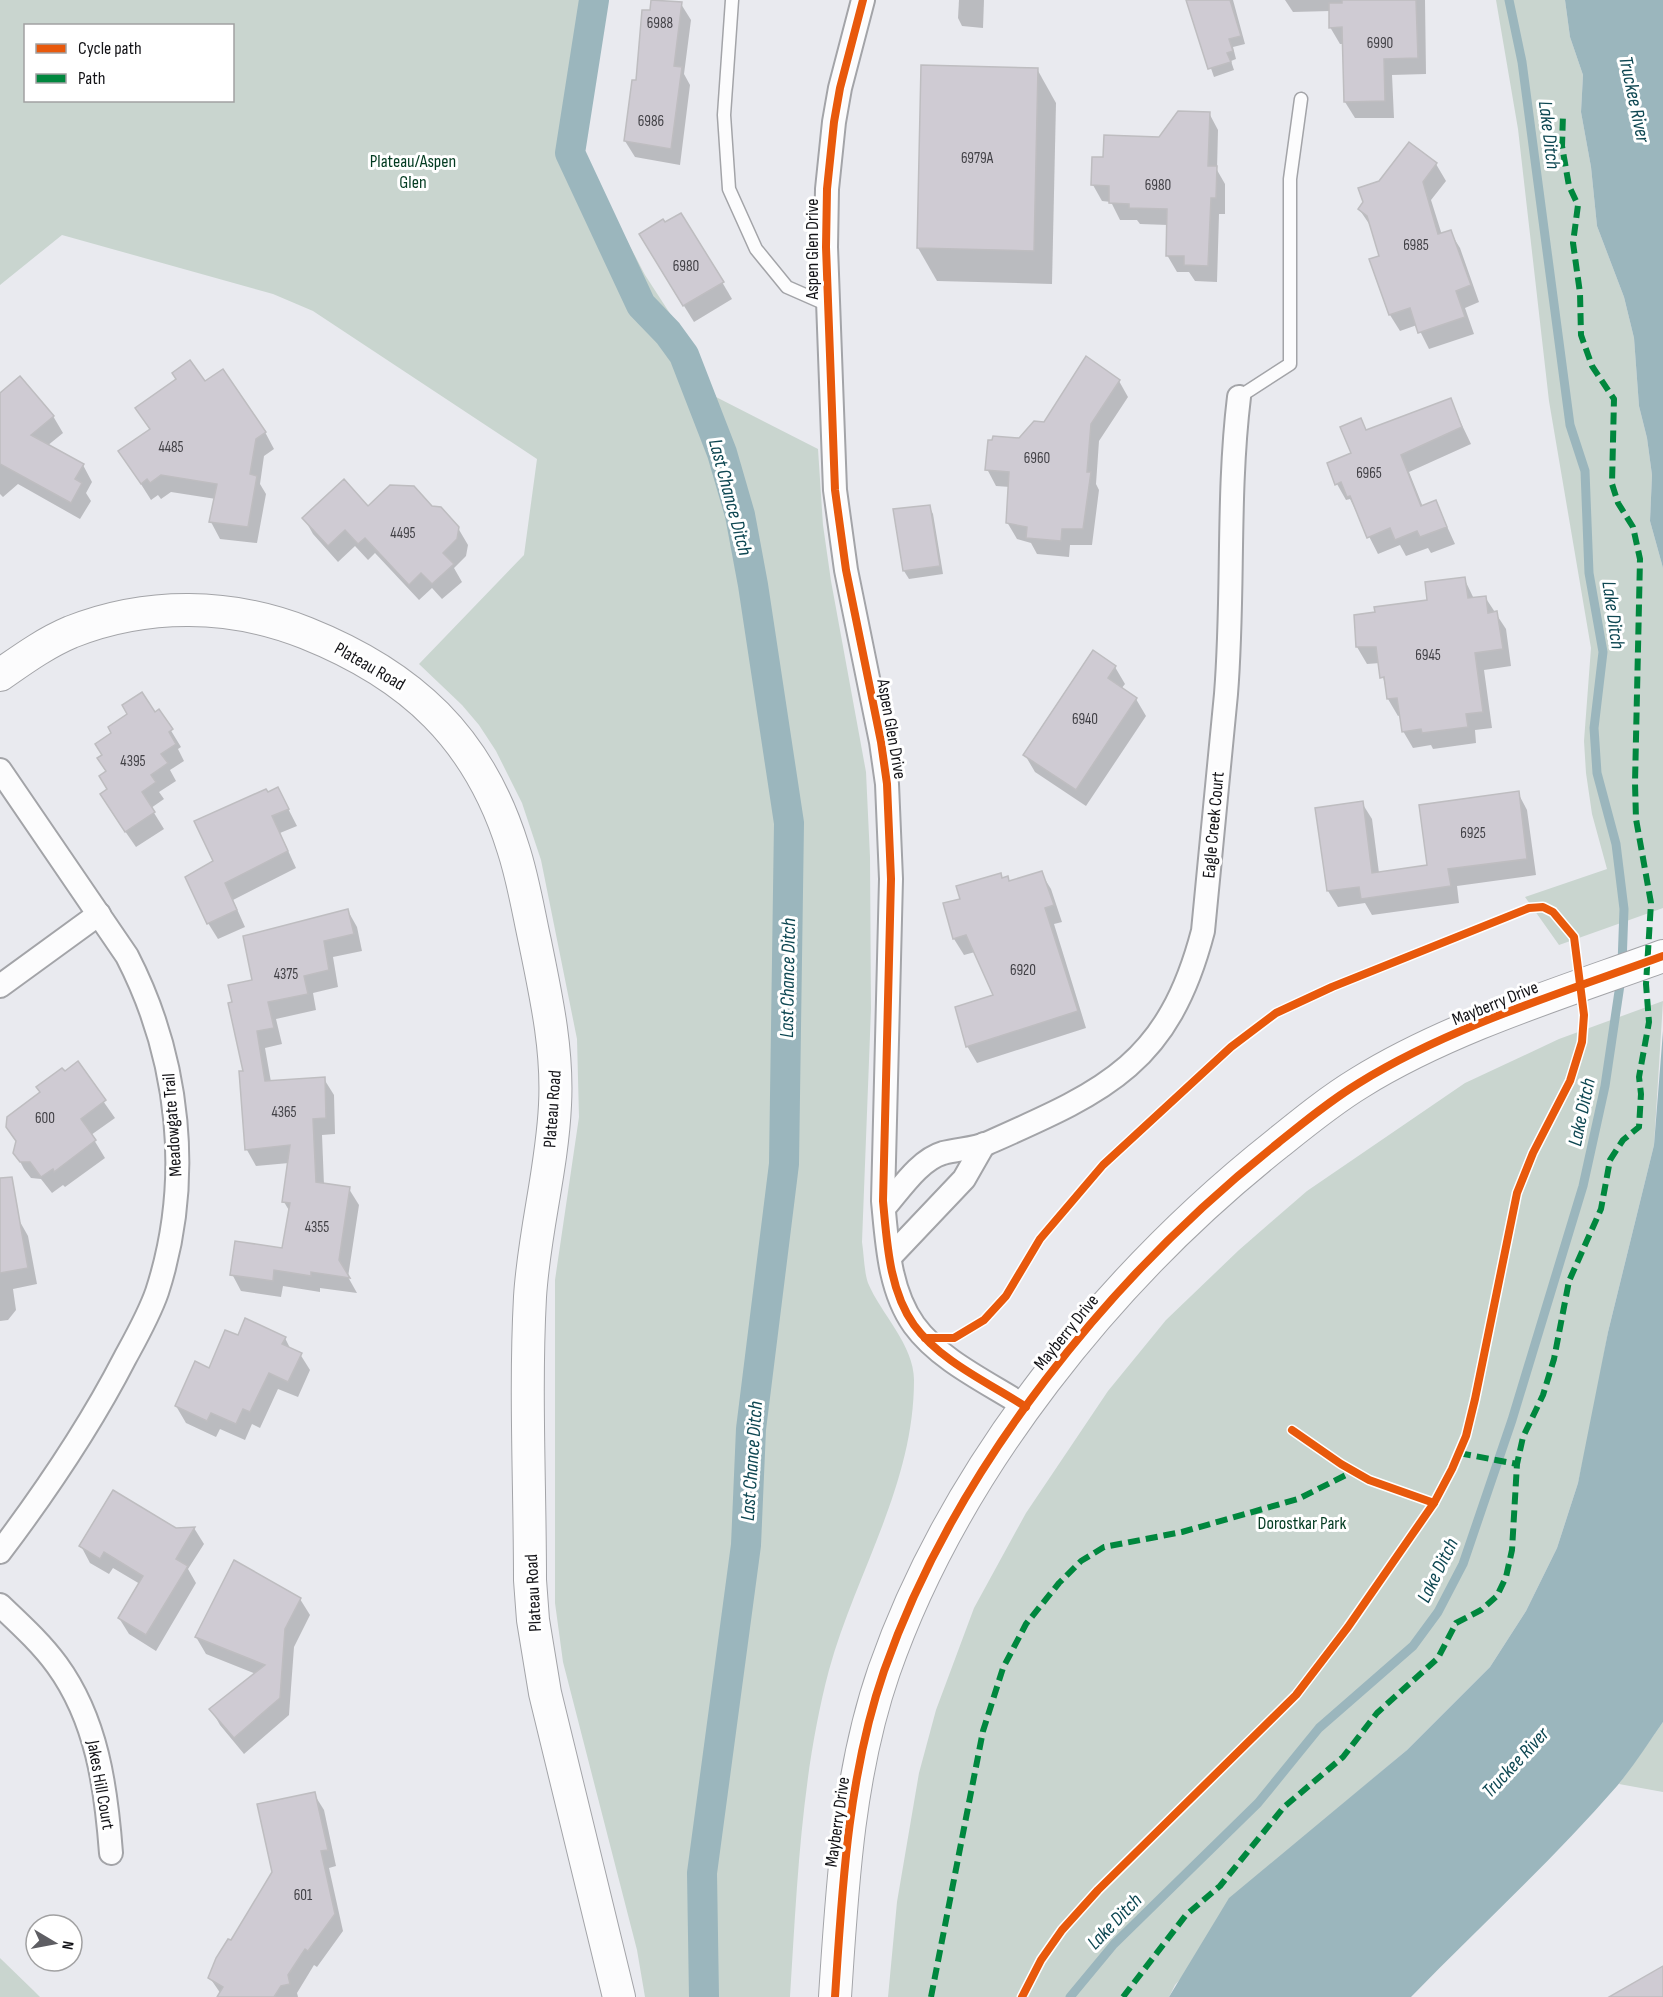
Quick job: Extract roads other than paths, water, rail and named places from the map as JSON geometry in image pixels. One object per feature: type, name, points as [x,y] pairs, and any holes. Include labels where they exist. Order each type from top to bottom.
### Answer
[{"type":"street","name":"Aspen Glen Drive","points":[[863,0],[840,88],[830,152],[826,247],[837,501],[846,570],[881,742],[887,784],[891,879],[884,1208],[890,1257],[905,1308],[925,1338],[941,1352],[1026,1407]]},
{"type":"street","name":"Eagle Creek Court","points":[[884,1208],[925,1163],[941,1154],[984,1144],[1080,1100],[1106,1085],[1152,1043],[1182,995],[1194,965],[1203,931],[1229,658],[1231,490],[1239,397]]},
{"type":"street","name":"Plateau Road","points":[[0,675],[40,648],[71,632],[128,616],[170,610],[210,610],[262,619],[331,643],[359,656],[407,686],[427,703],[461,743],[493,795],[513,848],[522,880],[548,1002],[556,1075],[553,1134],[535,1245],[530,1301],[530,1580],[533,1620],[545,1693],[619,1997]]},
{"type":"street","name":"Meadowgate Trail","points":[[0,770],[127,956],[141,984],[162,1041],[174,1111],[177,1154],[175,1202],[168,1247],[156,1293],[139,1332],[108,1392],[0,1552]]},
{"type":"street","points":[[0,986],[99,914]]},
{"type":"street","name":"Mayberry Drive","points":[[835,1997],[855,1792],[867,1732],[884,1672],[933,1559],[962,1507],[1026,1407],[1118,1292],[1164,1244],[1236,1176],[1357,1084],[1402,1059],[1565,991],[1663,956]]},
{"type":"street","points":[[890,1257],[964,1179],[984,1144]]},
{"type":"street","name":"Jakes Hill Court","points":[[0,1605],[56,1665],[84,1713],[97,1750],[104,1784],[111,1853]]},
{"type":"lane","points":[[732,0],[723,115],[729,189],[756,249],[787,287],[828,305]]},
{"type":"lane","points":[[1239,397],[1290,364],[1290,179],[1300,99]]},
{"type":"water","name":"Truckee River","points":[[1565,0],[1663,0],[1663,568],[1650,521],[1652,475],[1647,438],[1639,406],[1634,338],[1624,297],[1597,226],[1591,167],[1581,112],[1583,75],[1570,37]]},
{"type":"water","name":"Truckee River","points":[[1663,1031],[1663,1722],[1623,1778],[1593,1813],[1411,1997],[1169,1997],[1229,1898],[1407,1750],[1490,1667],[1526,1611],[1557,1548],[1578,1483],[1608,1332],[1654,1145]]},
{"type":"waterway","name":"Last Chance Ditch","points":[[594,0],[570,153],[641,305],[668,333],[684,355],[722,453],[740,515],[753,585],[789,823],[784,1164],[751,1429],[746,1545],[702,1873],[704,1997]]},
{"type":"waterway","name":"Lake Ditch","points":[[1509,0],[1522,62],[1570,425],[1585,471],[1589,573],[1603,652],[1594,728],[1597,773],[1616,844],[1624,909],[1622,964]]},
{"type":"waterway","name":"Lake Ditch","points":[[1070,1997],[1114,1944],[1258,1803],[1319,1728],[1413,1646],[1438,1612],[1463,1564],[1512,1420],[1583,1186],[1605,1086],[1621,978]]},
{"type":"park label","name":"Plateau/Aspen Glen","points":[[413,171]]},
{"type":"park label","name":"Dorostkar Park","points":[[1302,1523]]}]
